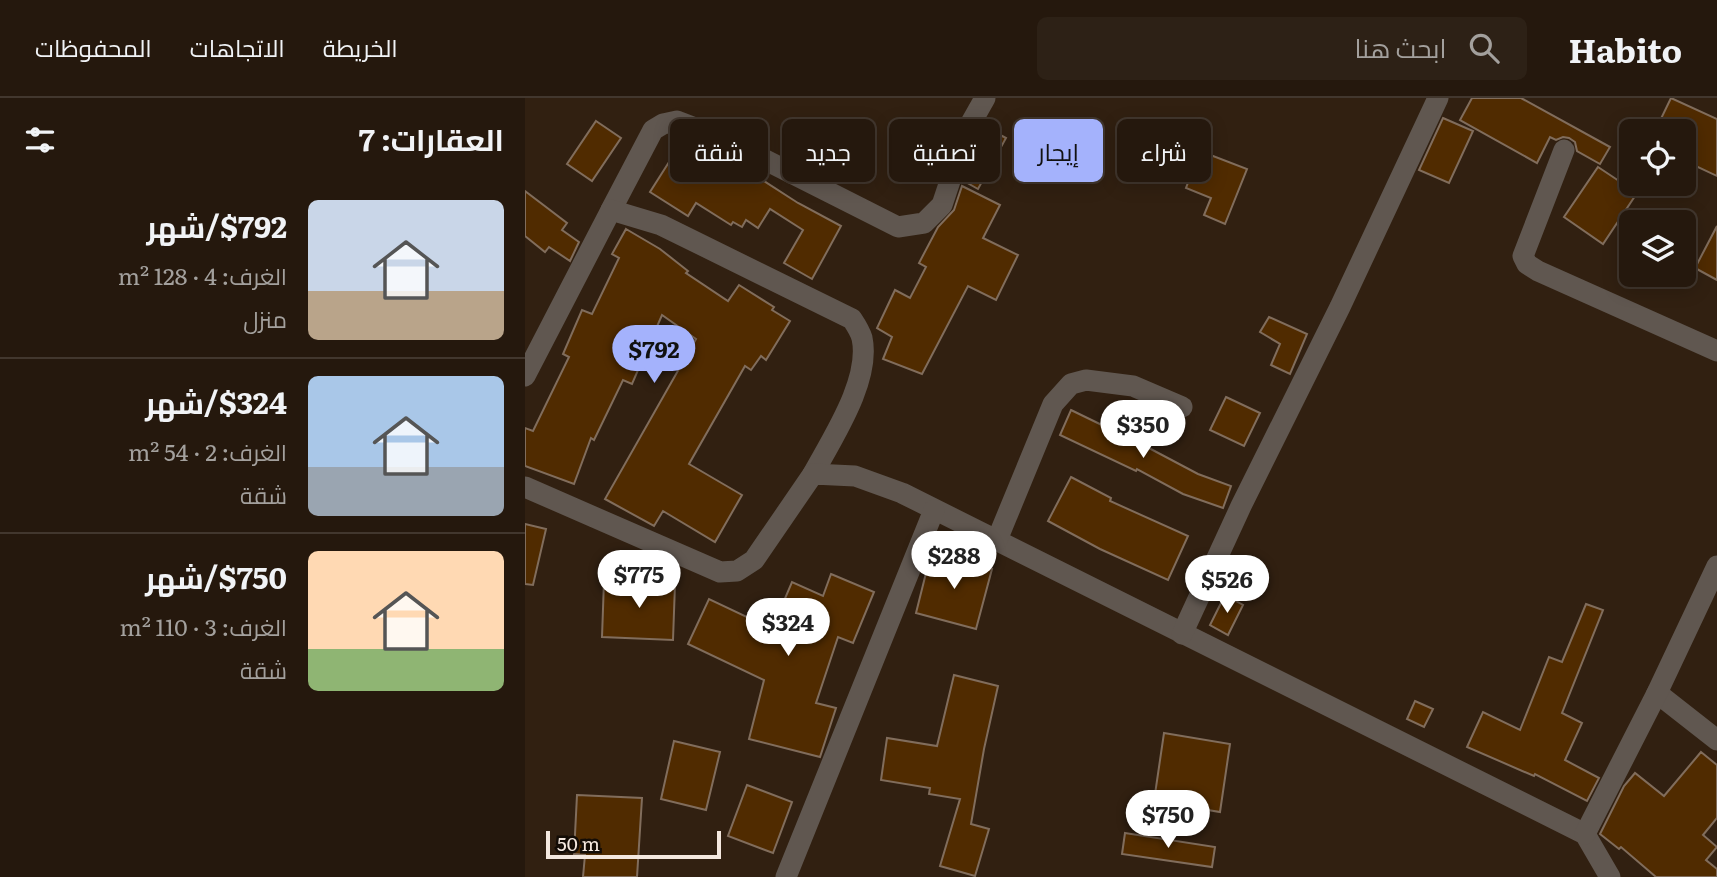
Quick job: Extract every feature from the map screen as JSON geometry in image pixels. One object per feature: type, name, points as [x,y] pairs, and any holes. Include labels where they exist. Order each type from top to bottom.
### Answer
[{"type":"street","points":[[525,376],[653,130],[663,124],[677,121],[724,139],[898,227],[925,223],[942,205],[967,130],[985,98]]},
{"type":"street","points":[[1182,634],[1438,98]]},
{"type":"street","points":[[1564,150],[1523,256],[1527,264],[1717,351]]},
{"type":"street","points":[[525,487],[720,572],[737,571],[754,560],[813,474],[857,387],[864,352],[862,335],[852,319],[661,225],[611,210]]},
{"type":"street","points":[[997,540],[1053,404],[1071,384],[1086,380],[1133,386],[1182,407]]},
{"type":"street","points":[[813,474],[855,476],[902,493],[1585,834],[1610,877]]},
{"type":"street","points":[[786,877],[934,510]]},
{"type":"street","points":[[1585,834],[1657,693],[1717,566]]},
{"type":"street","points":[[1657,693],[1717,740]]},
{"type":"building","points":[[1472,98],[1521,98],[1610,147],[1600,164],[1577,151],[1575,142],[1569,138],[1556,140],[1550,137],[1537,163],[1460,120]]},
{"type":"building","points":[[1671,98],[1717,119],[1717,176],[1696,166],[1696,119],[1661,119]]},
{"type":"building","points":[[1443,118],[1473,131],[1449,183],[1419,170]]},
{"type":"building","points":[[596,121],[621,138],[592,181],[567,164]]},
{"type":"building","points":[[1000,135],[1006,138],[1000,149]]},
{"type":"building","points":[[1211,155],[1247,169],[1225,224],[1204,215],[1211,198],[1186,188],[1188,182],[1211,182]]},
{"type":"building","points":[[670,160],[670,182],[765,182],[841,226],[812,279],[784,263],[803,230],[770,209],[758,228],[746,220],[742,227],[733,222],[731,225],[696,203],[688,216],[650,192]]},
{"type":"building","points":[[1598,167],[1619,181],[1619,196],[1635,196],[1626,210],[1619,210],[1619,220],[1603,244],[1564,217]]},
{"type":"building","points":[[966,182],[982,182],[978,189]]},
{"type":"building","points":[[962,186],[1000,205],[983,238],[1018,255],[996,300],[968,286],[922,374],[883,359],[892,337],[877,328],[895,290],[910,298],[926,267],[919,263],[938,227],[954,210]]},
{"type":"building","points":[[525,191],[567,223],[562,230],[579,242],[570,261],[549,247],[545,252],[525,236]]},
{"type":"building","points":[[1717,226],[1717,280],[1696,266]]},
{"type":"building","points":[[626,229],[660,249],[688,271],[686,273],[728,301],[739,285],[774,307],[772,310],[790,321],[766,360],[761,356],[751,370],[745,366],[689,464],[742,495],[715,542],[663,511],[654,526],[605,499],[696,339],[662,315],[632,384],[623,380],[594,440],[591,438],[574,484],[525,466],[525,428],[533,431],[569,357],[563,354],[582,310],[592,314],[619,258],[612,254]]},
{"type":"building","points":[[1269,317],[1307,334],[1290,374],[1271,365],[1280,344],[1260,332]]},
{"type":"building","points":[[1226,397],[1260,413],[1244,446],[1210,430]]},
{"type":"building","points":[[1071,410],[1198,474],[1231,486],[1223,508],[1183,494],[1137,469],[1136,471],[1060,435]]},
{"type":"building","points":[[1071,477],[1111,498],[1110,501],[1188,536],[1168,580],[1100,549],[1048,521]]},
{"type":"building","points":[[525,524],[546,529],[533,585],[525,584]]},
{"type":"building","points":[[931,553],[992,569],[976,629],[916,613]]},
{"type":"building","points":[[831,574],[874,592],[853,643],[838,637],[816,703],[836,708],[820,757],[749,739],[764,680],[688,644],[709,599],[772,629],[792,582],[823,596]]},
{"type":"building","points":[[604,581],[675,584],[673,640],[602,637]]},
{"type":"building","points":[[1225,595],[1243,605],[1228,635],[1210,625]]},
{"type":"building","points":[[1586,604],[1603,610],[1562,713],[1582,723],[1565,760],[1599,778],[1587,801],[1535,774],[1534,776],[1467,747],[1483,712],[1520,730],[1549,657],[1562,662]]},
{"type":"building","points":[[954,675],[998,686],[971,824],[989,829],[975,876],[940,866],[960,799],[929,794],[930,788],[881,780],[887,738],[937,746]]},
{"type":"building","points":[[1415,701],[1433,709],[1424,727],[1407,719]]},
{"type":"building","points":[[1164,733],[1230,744],[1220,812],[1154,801]]},
{"type":"building","points":[[674,741],[720,752],[706,810],[661,799]]},
{"type":"building","points":[[1701,752],[1717,765],[1717,818],[1703,835],[1717,847],[1706,860],[1717,869],[1717,877],[1656,877],[1621,847],[1619,849],[1600,834],[1624,786],[1635,773],[1664,796]]},
{"type":"building","points":[[747,785],[792,802],[773,853],[728,836]]},
{"type":"building","points":[[577,795],[642,798],[637,877],[583,877],[585,855],[574,854]]},
{"type":"building","points":[[1125,833],[1215,847],[1212,867],[1122,854]]}]
